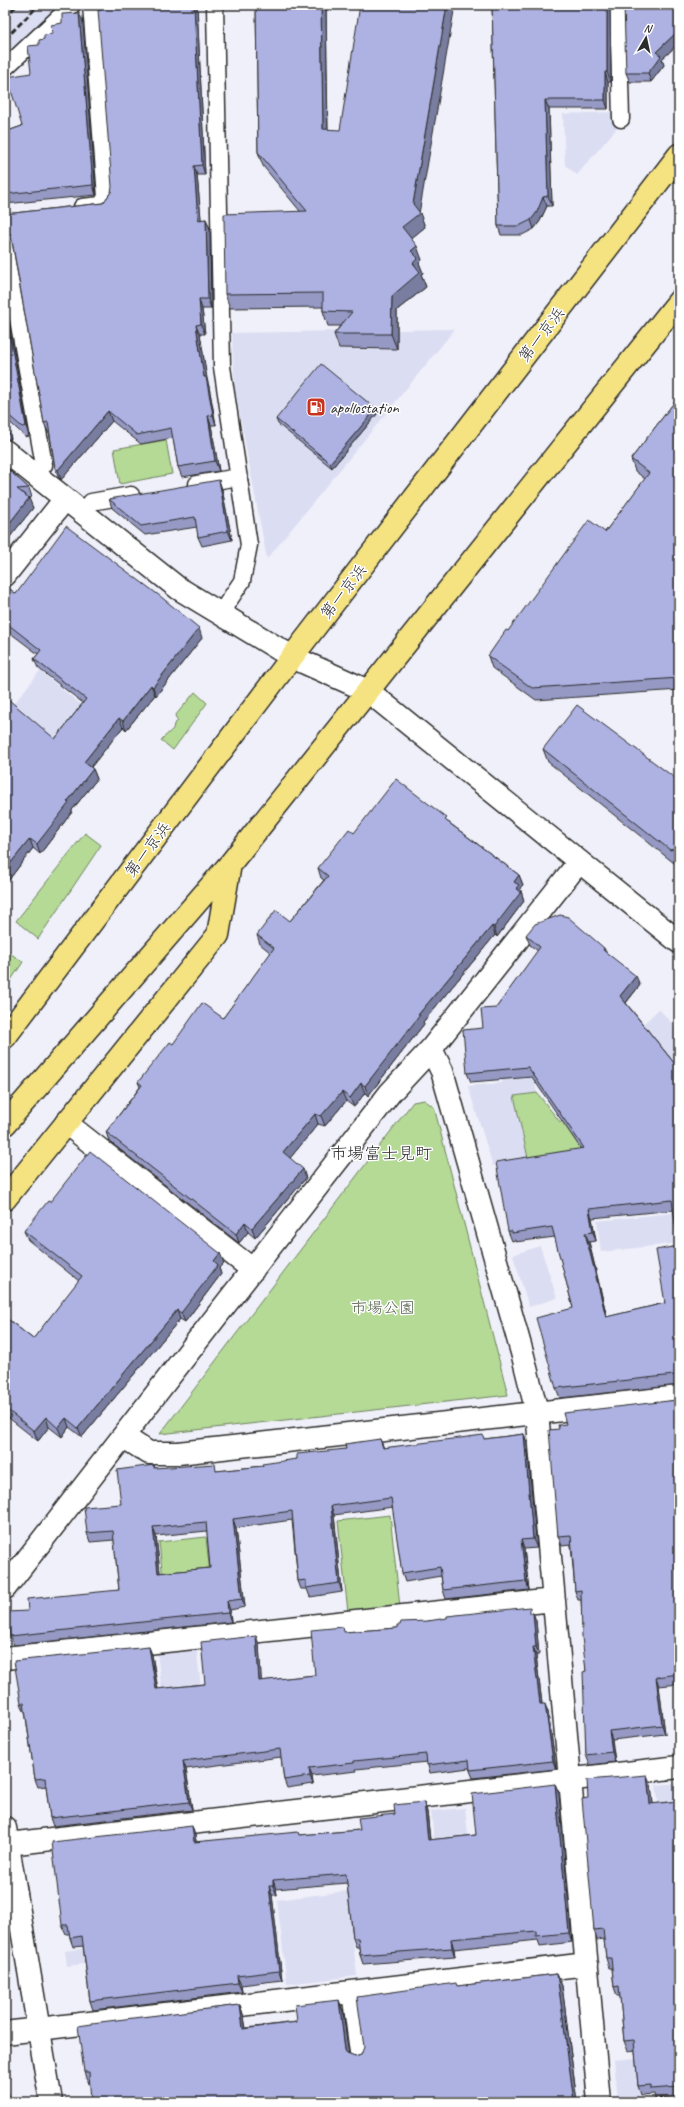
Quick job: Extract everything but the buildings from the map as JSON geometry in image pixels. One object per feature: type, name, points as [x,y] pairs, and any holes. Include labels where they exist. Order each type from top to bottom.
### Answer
[{"type":"highway","name":"第一京浜","points":[[7,1032],[292,657],[679,155]]},
{"type":"highway","points":[[5,1124],[230,864],[679,301]]},
{"type":"highway","points":[[5,1199],[218,935],[230,864]]},
{"type":"street","points":[[5,451],[178,588],[292,657],[368,691],[679,942]]},
{"type":"street","points":[[5,575],[65,499]]},
{"type":"street","points":[[5,1588],[124,1437],[390,1093],[431,1049],[579,862]]},
{"type":"street","points":[[431,1049],[442,1071],[523,1356],[537,1412],[599,2102]]},
{"type":"street","points":[[66,1123],[253,1270]]},
{"type":"street","points":[[124,1437],[149,1453],[178,1453],[679,1397]]},
{"type":"street","points":[[5,1658],[554,1600]]},
{"type":"street","points":[[51,2102],[6,1836],[570,1780],[679,1767]]},
{"type":"street","points":[[5,2033],[587,1964]]},
{"type":"lane","points":[[5,68],[72,5]]},
{"type":"lane","points":[[64,208],[101,205],[106,197],[91,5]]},
{"type":"lane","points":[[215,5],[222,367],[249,544],[242,581],[220,614]]},
{"type":"lane","points":[[618,5],[621,119]]},
{"type":"lane","points":[[5,246],[44,465],[35,475]]},
{"type":"lane","points":[[185,486],[239,477]]},
{"type":"lane","points":[[83,513],[91,502],[146,493]]},
{"type":"lane","points":[[350,1992],[359,2060]]},
{"type":"shaded area","points":[[5,5],[59,5],[5,56]]},
{"type":"shaded area","points":[[615,112],[616,129],[577,175],[565,165],[563,114]]},
{"type":"shaded area","points":[[455,329],[267,559],[235,389],[232,333]]},
{"type":"shaded area","points":[[40,671],[85,708],[60,744],[12,706]]},
{"type":"shaded area","points":[[659,1009],[679,1031],[679,1077],[676,1077],[672,1060],[643,1024]]},
{"type":"shaded area","points":[[533,1073],[537,1093],[514,1096],[528,1158],[493,1166],[468,1086],[502,1083],[503,1075]]},
{"type":"shaded area","points":[[673,1213],[674,1222],[679,1221],[679,1243],[601,1252],[597,1221]]},
{"type":"shaded area","points":[[540,1246],[557,1298],[529,1307],[513,1255]]},
{"type":"shaded area","points":[[196,1647],[201,1687],[162,1692],[157,1652]]},
{"type":"shaded area","points":[[679,1783],[679,1809],[660,1812],[656,1785]]},
{"type":"shaded area","points":[[465,1808],[472,1869],[439,1888],[431,1811]]},
{"type":"shaded area","points":[[347,1891],[357,1976],[287,1984],[277,1900]]},
{"type":"shaded area","points":[[148,1940],[150,1956],[67,1966],[65,1951]]},
{"type":"shaded area","points":[[636,2058],[640,2102],[618,2102],[614,2060]]},
{"type":"green space","points":[[166,440],[172,474],[120,484],[114,449]]},
{"type":"green space","points":[[195,692],[207,703],[173,750],[161,740],[173,729],[174,724],[178,721],[175,716]]},
{"type":"green space","points":[[85,833],[101,845],[38,939],[16,921]]},
{"type":"green space","points":[[5,950],[23,962],[5,989]]},
{"type":"green space","points":[[537,1093],[560,1122],[569,1117],[572,1135],[582,1134],[583,1151],[528,1158],[514,1096]]},
{"type":"green space","name":"市場公園","points":[[424,1100],[434,1107],[508,1395],[160,1434],[413,1102]]},
{"type":"green space","points":[[390,1515],[400,1607],[348,1612],[338,1521]]},
{"type":"green space","points":[[206,1537],[210,1574],[163,1579],[159,1542]]},
{"type":"railway","points":[[5,17],[17,5]]},
{"type":"railway","points":[[5,39],[39,5]]},
{"type":"place","name":"apollostation","points":[[316,407]]},
{"type":"district","name":"市場富士見町","points":[[381,1153]]}]
